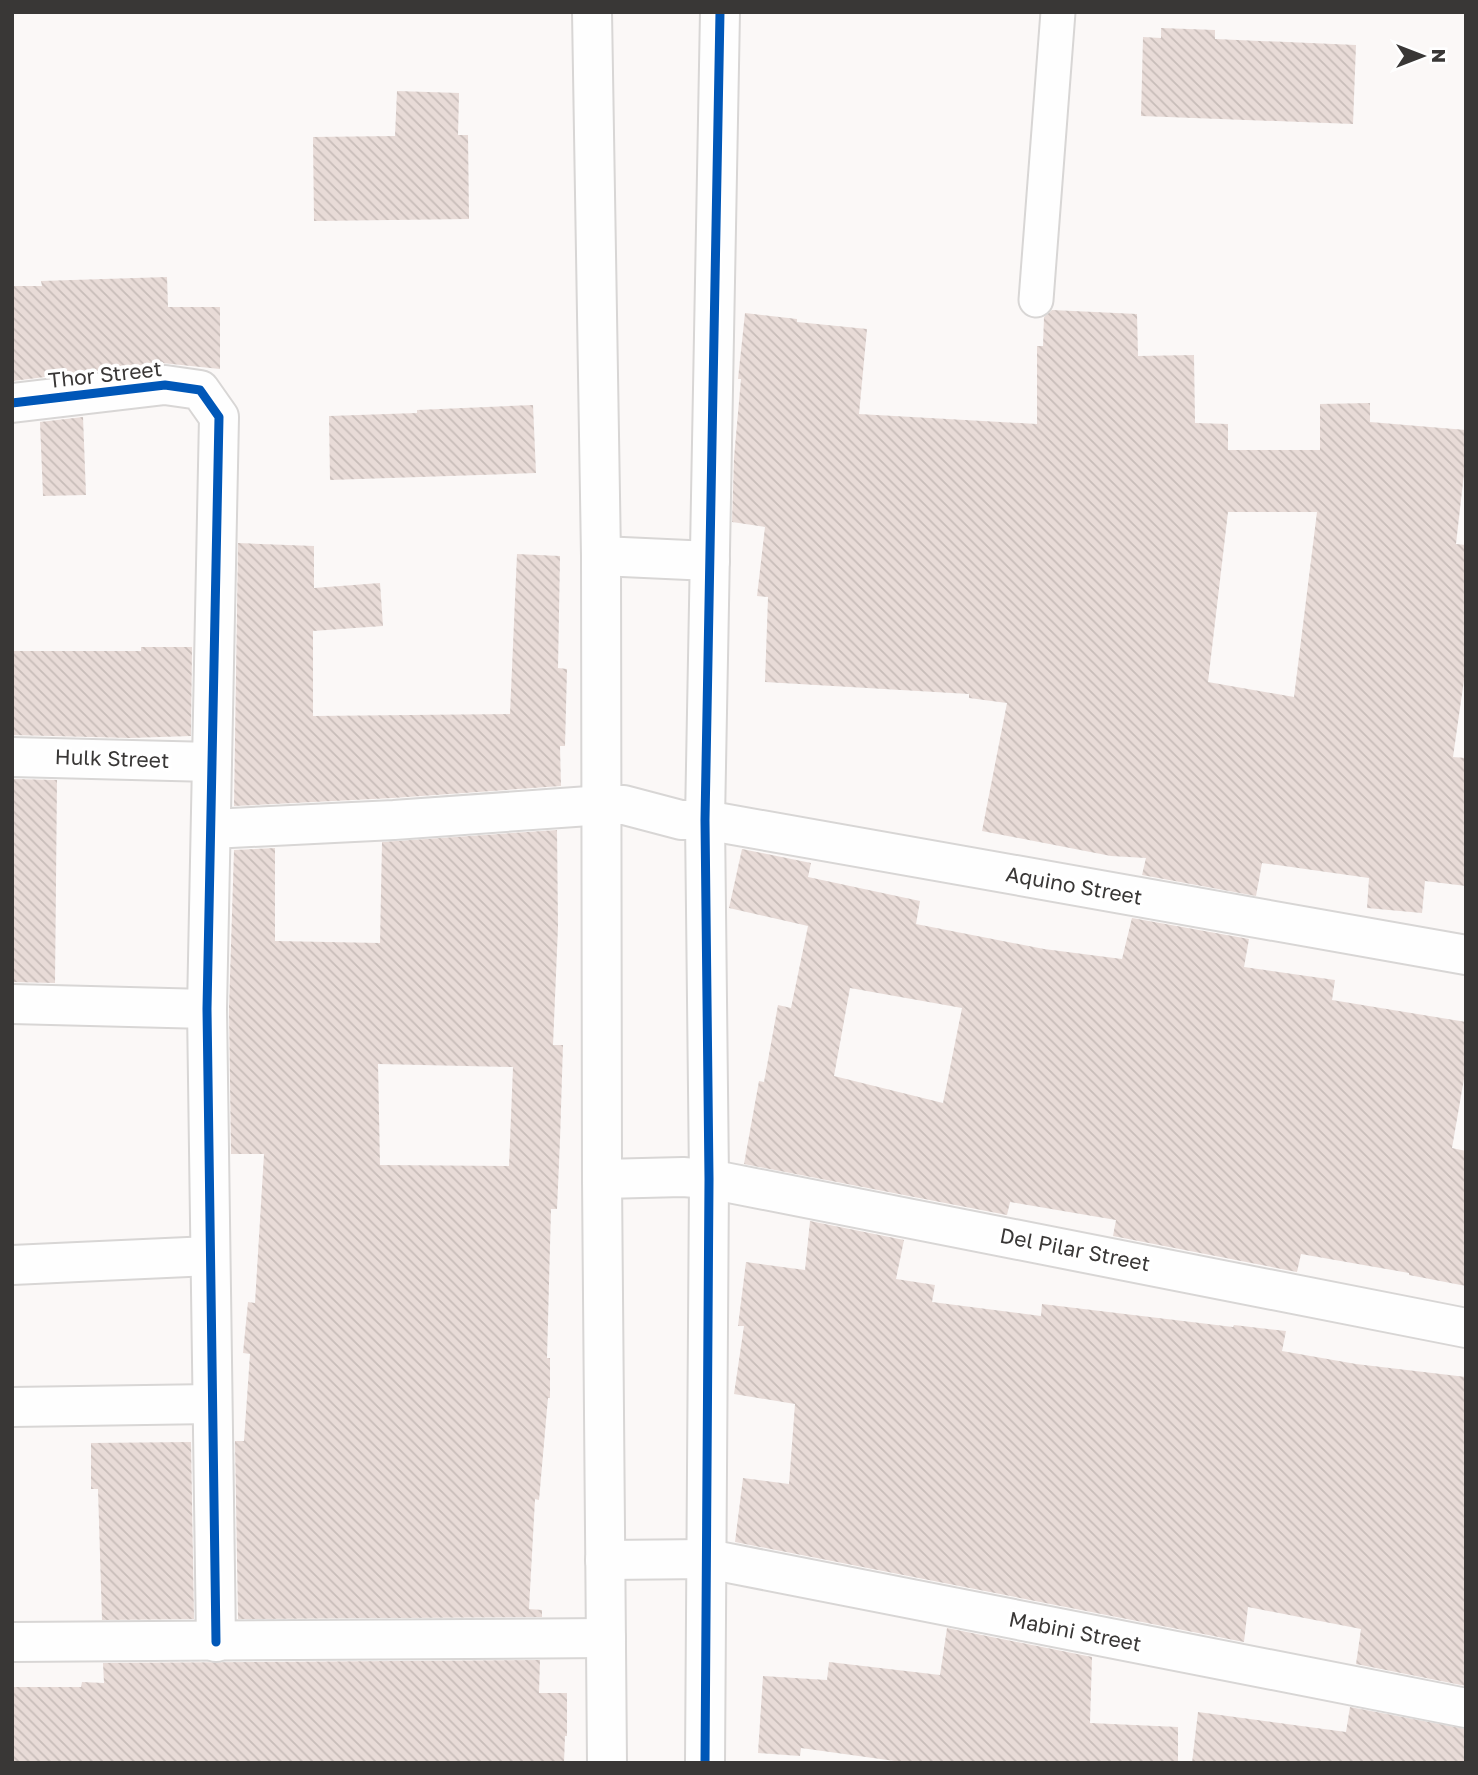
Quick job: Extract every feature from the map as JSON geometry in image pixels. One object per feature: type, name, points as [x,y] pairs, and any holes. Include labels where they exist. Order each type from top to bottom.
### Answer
[{"type":"street","points":[[593,12],[612,557],[614,804],[611,1178],[614,1560],[606,1638],[607,1763]]},
{"type":"street","points":[[705,1763],[696,1559],[693,820],[720,12]]},
{"type":"street","name":"Thor Street","points":[[12,402],[165,385],[200,390],[219,417],[212,762]]},
{"type":"street","points":[[612,557],[700,561]]},
{"type":"street","name":"Hulk Street","points":[[12,757],[212,762]]},
{"type":"street","points":[[212,762],[207,1009],[216,1642]]},
{"type":"street","points":[[211,829],[394,820],[614,804]]},
{"type":"street","name":"Aquino Street","points":[[614,804],[1466,955]]},
{"type":"street","points":[[12,1004],[207,1009]]},
{"type":"street","name":"Del Pilar Street","points":[[611,1178],[696,1178],[1466,1328]]},
{"type":"street","points":[[12,1265],[210,1256]]},
{"type":"street","points":[[12,1407],[212,1404]]},
{"type":"street","name":"Mabini Street","points":[[614,1560],[696,1559],[1466,1709]]},
{"type":"street","points":[[12,1642],[606,1638]]},
{"type":"lane","points":[[1036,300],[1058,12]]},
{"type":"building","points":[[1161,28],[1215,30],[1215,39],[1356,45],[1353,124],[1141,116],[1143,37],[1161,38]]},
{"type":"building","points":[[397,91],[459,93],[458,135],[468,135],[469,219],[314,221],[313,137],[395,136]]},
{"type":"building","points":[[167,277],[168,307],[220,307],[220,369],[162,363],[12,381],[12,286],[42,286],[41,281]]},
{"type":"building","points":[[1052,310],[1137,314],[1138,356],[1194,355],[1195,423],[1228,424],[1228,450],[1320,450],[1320,404],[1370,403],[1370,422],[1466,430],[1466,456],[1456,544],[1466,545],[1466,666],[1453,757],[1466,758],[1466,886],[1425,881],[1422,913],[1367,908],[1369,878],[1262,863],[1256,896],[1142,875],[1146,858],[1111,856],[982,831],[1007,703],[969,698],[969,694],[765,682],[768,597],[757,596],[765,527],[732,522],[741,379],[738,379],[745,313],[797,319],[797,322],[867,329],[859,414],[1037,424],[1037,346],[1043,346],[1044,317]],"holes":[[[1228,512],[1317,512],[1294,697],[1208,682]]]},
{"type":"building","points":[[533,405],[536,473],[330,480],[329,416]]},
{"type":"building","points":[[83,417],[86,495],[43,496],[40,422]]},
{"type":"building","points":[[238,543],[314,546],[314,588],[380,583],[383,626],[313,631],[313,716],[510,714],[517,554],[560,556],[558,668],[567,669],[565,746],[560,746],[561,786],[234,806]]},
{"type":"building","points":[[141,647],[192,647],[191,736],[130,738],[12,735],[12,651],[141,651]]},
{"type":"building","points":[[12,779],[57,780],[55,983],[12,982]]},
{"type":"building","points":[[557,830],[558,927],[553,1045],[563,1045],[560,1140],[557,1209],[551,1209],[547,1358],[550,1358],[550,1398],[539,1500],[535,1499],[529,1609],[542,1610],[542,1617],[238,1619],[235,1441],[244,1441],[250,1354],[243,1353],[248,1302],[255,1303],[264,1154],[231,1154],[229,1009],[234,850],[275,848],[275,941],[380,943],[382,842]],"holes":[[[378,1064],[513,1067],[509,1166],[380,1165]]]},
{"type":"building","points":[[742,849],[811,863],[808,877],[920,901],[916,924],[1044,949],[1122,959],[1132,918],[1249,939],[1244,967],[1335,980],[1332,1000],[1466,1022],[1466,1067],[1452,1148],[1466,1151],[1466,1286],[1301,1254],[1297,1272],[1113,1236],[1116,1220],[1010,1202],[1007,1215],[744,1164],[759,1081],[764,1082],[778,1005],[791,1008],[808,926],[729,908]],"holes":[[[850,988],[962,1008],[943,1103],[834,1076]]]},
{"type":"building","points":[[810,1221],[904,1240],[896,1279],[935,1285],[932,1302],[1041,1316],[1042,1304],[1286,1331],[1282,1351],[1356,1364],[1466,1377],[1466,1686],[1356,1664],[1361,1629],[1248,1607],[1244,1642],[735,1542],[743,1478],[789,1484],[795,1404],[734,1394],[744,1326],[738,1326],[746,1262],[805,1270]]},
{"type":"building","points":[[191,1442],[194,1619],[102,1620],[98,1489],[91,1489],[91,1443]]},
{"type":"building","points":[[947,1628],[1092,1657],[1090,1723],[1178,1727],[1178,1763],[909,1763],[801,1748],[800,1756],[758,1753],[763,1676],[827,1680],[829,1662],[940,1675]]},
{"type":"building","points":[[540,1660],[539,1693],[567,1693],[564,1763],[12,1763],[12,1687],[81,1687],[82,1682],[104,1683],[103,1663]]},
{"type":"building","points":[[1350,1707],[1466,1729],[1466,1763],[1192,1763],[1198,1712],[1346,1732]]},
{"type":"cycle path","points":[[705,1763],[709,1179],[705,820],[720,12]]},
{"type":"cycle path","points":[[12,403],[165,385],[200,390],[219,417],[207,1009],[216,1642]]}]
